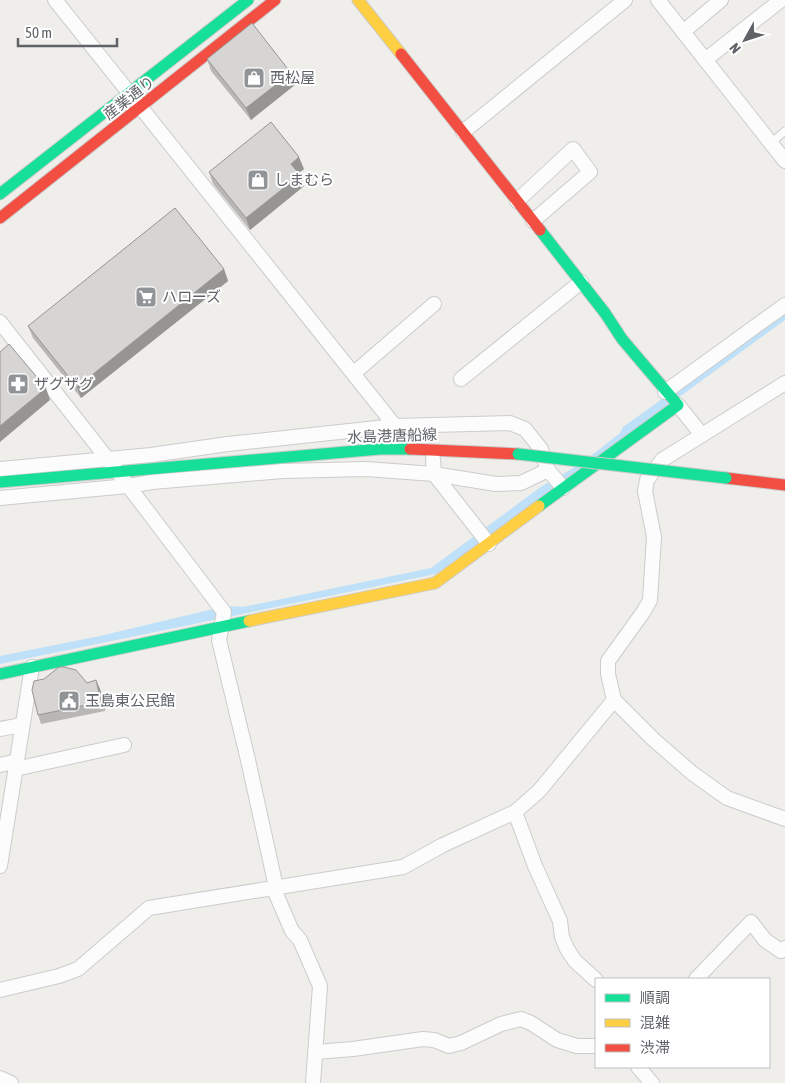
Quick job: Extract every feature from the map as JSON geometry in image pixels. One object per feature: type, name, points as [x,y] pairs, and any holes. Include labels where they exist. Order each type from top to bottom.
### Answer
[{"type":"street","points":[[55,0],[395,426]]},
{"type":"street","name":"産業通り","points":[[0,194],[248,0]]},
{"type":"street","name":"産業通り","points":[[0,218],[275,0]]},
{"type":"street","points":[[358,0],[606,313],[622,339],[702,435]]},
{"type":"street","points":[[463,132],[625,0]]},
{"type":"street","points":[[683,32],[720,0]]},
{"type":"street","points":[[705,60],[781,0]]},
{"type":"street","points":[[660,1],[785,161]]},
{"type":"street","points":[[517,201],[573,149],[590,172],[533,221]]},
{"type":"street","points":[[461,379],[581,282]]},
{"type":"street","points":[[354,373],[434,304]]},
{"type":"street","points":[[666,392],[785,305]]},
{"type":"street","points":[[0,322],[117,471],[224,612],[219,640],[248,760],[276,886],[276,894],[292,931],[300,940],[320,986],[313,1083]]},
{"type":"street","points":[[785,382],[662,460],[647,480],[646,491],[654,537],[650,600],[608,661],[608,674],[614,700],[654,740],[692,773],[727,798],[785,819]]},
{"type":"street","points":[[0,674],[222,626],[435,583],[678,405]]},
{"type":"street","points":[[0,469],[151,456],[228,444],[395,426],[433,430],[510,423],[525,429],[541,449],[548,470],[563,488]]},
{"type":"street","name":"水島港唐船線","points":[[0,482],[380,450],[437,449],[518,454],[785,485]]},
{"type":"street","points":[[433,459],[434,474],[489,544]]},
{"type":"street","points":[[0,498],[283,471],[366,470],[434,474],[496,484],[522,483],[548,470]]},
{"type":"street","points":[[0,866],[32,667]]},
{"type":"street","points":[[0,990],[59,976],[78,969],[150,908],[276,886],[324,881],[403,867],[443,845],[515,812],[539,792],[614,700]]},
{"type":"street","points":[[0,730],[22,725]]},
{"type":"street","points":[[0,765],[16,765],[124,746]]},
{"type":"street","points":[[515,812],[535,866],[560,921],[562,937],[567,949],[575,960],[595,979]]},
{"type":"street","points":[[697,978],[751,922],[765,940],[781,951],[785,948]]},
{"type":"street","points":[[316,1052],[354,1049],[422,1039],[434,1040],[449,1046],[461,1043],[501,1024],[521,1019],[531,1023],[557,1040],[577,1046],[595,1046]]},
{"type":"street","points":[[639,1068],[652,1083]]},
{"type":"street","points":[[0,1078],[11,1083]]},
{"type":"lane","points":[[771,143],[785,131]]},
{"type":"water","points":[[785,311],[785,320],[436,574],[0,664],[0,656],[100,636],[226,606],[243,607],[431,568],[542,486],[596,452],[620,433],[623,427]]},
{"type":"building","name":"西松屋","points":[[252,23],[291,73],[246,108],[207,59]]},
{"type":"building","name":"しまむら","points":[[271,122],[299,157],[291,164],[300,175],[246,218],[209,172]]},
{"type":"building","name":"ハローズ","points":[[175,208],[224,269],[77,387],[28,326]]},
{"type":"building","name":"ザグザグ","points":[[9,344],[46,388],[0,426],[0,352]]},
{"type":"building","name":"玉島東公民館","points":[[59,667],[76,670],[87,683],[96,680],[101,702],[38,715],[32,690],[34,681],[44,679]]},
{"type":"traffic: fast","points":[[0,194],[248,0]]},
{"type":"traffic: fast","points":[[539,506],[678,405],[622,339],[605,313],[540,230]]},
{"type":"traffic: fast","points":[[0,482],[380,449],[410,449]]},
{"type":"traffic: fast","points":[[518,454],[726,478]]},
{"type":"traffic: fast","points":[[0,674],[249,621]]},
{"type":"traffic: slow","points":[[358,0],[401,54]]},
{"type":"traffic: slow","points":[[249,621],[435,583],[539,506]]},
{"type":"traffic: jam","points":[[0,218],[275,0]]},
{"type":"traffic: jam","points":[[401,54],[540,230]]},
{"type":"traffic: jam","points":[[410,449],[518,454]]},
{"type":"traffic: jam","points":[[726,478],[785,485]]},
{"type":"place","name":"西松屋","points":[[254,78]]},
{"type":"place","name":"しまむら","points":[[258,180]]},
{"type":"place","name":"ハローズ","points":[[146,297]]},
{"type":"place","name":"ザグザグ","points":[[18,384]]},
{"type":"place","name":"玉島東公民館","points":[[69,701]]}]
